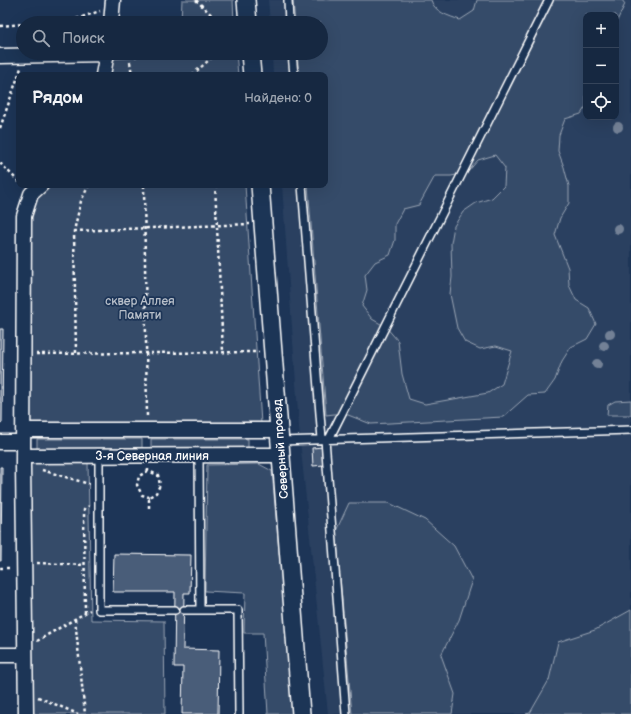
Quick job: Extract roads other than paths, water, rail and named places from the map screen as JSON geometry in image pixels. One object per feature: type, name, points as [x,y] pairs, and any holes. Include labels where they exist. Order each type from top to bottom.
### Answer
[{"type":"street","points":[[246,0],[247,16]]},
{"type":"street","points":[[109,4],[110,16]]},
{"type":"street","points":[[0,56],[16,56]]},
{"type":"street","points":[[104,72],[106,60]]},
{"type":"street","points":[[251,60],[252,72]]},
{"type":"street","points":[[26,714],[23,448],[24,216],[31,194],[38,188]]},
{"type":"street","name":"Северный проезд","points":[[260,188],[301,714]]},
{"type":"street","name":"3-я Северная линия","points":[[23,448],[147,430],[280,442]]},
{"type":"street","name":"3-я Северная линия","points":[[0,442],[23,448],[99,456],[199,456],[280,442]]},
{"type":"street","points":[[0,655],[25,652]]},
{"type":"lane","points":[[288,0],[289,16]]},
{"type":"lane","points":[[325,439],[549,0]]},
{"type":"lane","points":[[293,60],[294,72]]},
{"type":"lane","points":[[302,188],[325,439],[346,714]]},
{"type":"lane","points":[[280,442],[325,439],[631,430]]},
{"type":"lane","points":[[99,456],[99,610],[175,610]]},
{"type":"lane","points":[[199,456],[200,610]]},
{"type":"lane","points":[[184,610],[238,610],[239,714]]},
{"type":"park label","name":"сквер Аллея Памяти","points":[[140,308]]}]
